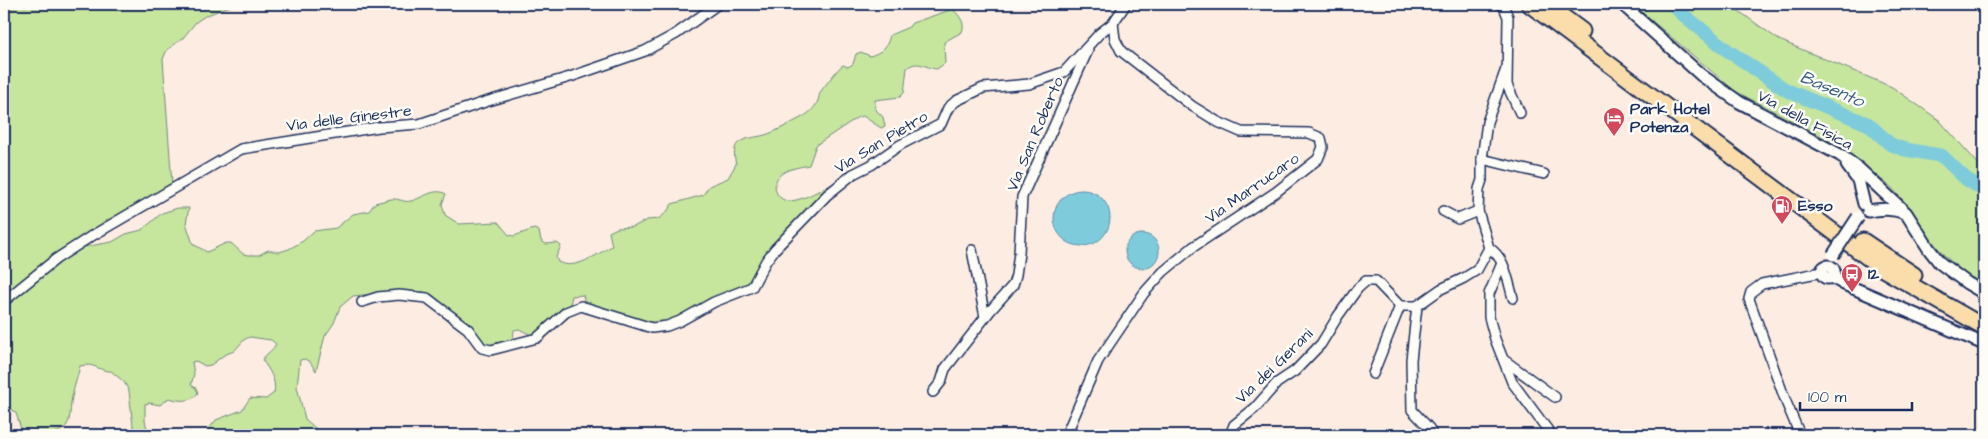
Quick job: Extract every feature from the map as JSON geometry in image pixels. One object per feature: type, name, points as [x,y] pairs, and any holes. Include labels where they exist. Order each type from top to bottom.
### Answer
[{"type":"highway","points":[[1529,4],[1884,268],[1984,327]]},
{"type":"highway","points":[[1546,4],[1867,244],[1914,276],[1984,317]]},
{"type":"street","name":"Via delle Ginestre","points":[[4,301],[56,260],[90,238],[241,149],[360,130],[419,124],[570,77],[645,51],[676,34],[718,4]]},
{"type":"street","points":[[1113,22],[1126,4]]},
{"type":"street","points":[[1500,4],[1504,7],[1508,17],[1507,85],[1520,114]]},
{"type":"street","name":"Via della Fisica","points":[[1622,4],[1702,75],[1739,102],[1840,155],[1881,189],[1906,214],[1940,263],[1984,293]]},
{"type":"street","name":"Via San Pietro","points":[[362,302],[378,297],[392,296],[427,298],[468,329],[482,348],[491,350],[537,338],[566,312],[581,306],[652,328],[667,326],[697,313],[714,302],[752,288],[766,261],[803,218],[826,195],[852,174],[871,165],[900,144],[940,124],[948,108],[956,101],[983,88],[1029,84],[1064,72],[1113,22]]},
{"type":"street","name":"Via Marrucaro","points":[[1066,435],[1098,361],[1144,293],[1163,272],[1193,247],[1283,186],[1318,159],[1324,147],[1321,138],[1309,133],[1241,132],[1218,122],[1192,106],[1121,51],[1115,39],[1113,22]]},
{"type":"street","name":"Via San Roberto","points":[[933,392],[941,382],[945,369],[985,317],[1013,285],[1018,260],[1022,197],[1091,43]]},
{"type":"street","points":[[1506,69],[1487,122],[1478,211],[1489,248],[1496,252],[1502,263],[1513,298]]},
{"type":"street","points":[[1840,155],[1858,180],[1863,211]]},
{"type":"street","points":[[1482,159],[1544,174]]},
{"type":"street","points":[[1828,272],[1833,255],[1863,211],[1881,189]]},
{"type":"street","points":[[1863,211],[1896,209],[1906,214]]},
{"type":"street","points":[[1443,210],[1458,219],[1478,211]]},
{"type":"street","points":[[1374,374],[1400,306],[1417,306],[1441,289],[1477,270],[1489,248]]},
{"type":"street","points":[[972,250],[985,317]]},
{"type":"street","points":[[1502,263],[1489,294],[1489,317],[1495,339],[1512,382],[1550,433]]},
{"type":"street","points":[[1800,435],[1786,402],[1749,299],[1751,292],[1762,284],[1828,272],[1849,287],[1984,344]]},
{"type":"street","name":"Via dei Gerani","points":[[1230,435],[1234,425],[1255,408],[1277,383],[1295,371],[1321,344],[1358,288],[1366,281],[1376,281],[1400,306]]},
{"type":"street","points":[[1417,306],[1411,360],[1412,410],[1429,428],[1432,435]]},
{"type":"street","points":[[1504,360],[1555,397]]},
{"type":"green space","points":[[4,4],[235,4],[205,16],[196,22],[183,38],[167,50],[163,59],[172,185],[4,297]]},
{"type":"green space","points":[[1632,4],[1729,4],[1779,40],[1892,87],[1939,120],[1984,170],[1984,285],[1965,274],[1945,256],[1929,238],[1912,211],[1892,188],[1823,137],[1735,91]]},
{"type":"green space","points":[[953,9],[961,19],[963,28],[962,32],[944,42],[945,63],[937,69],[918,64],[911,65],[907,68],[904,93],[900,97],[875,100],[875,109],[883,117],[885,126],[881,128],[863,116],[858,117],[816,145],[809,165],[789,170],[779,176],[775,184],[776,192],[781,198],[790,201],[801,199],[831,185],[774,242],[765,254],[747,287],[678,318],[663,323],[650,324],[585,304],[583,295],[572,296],[570,305],[531,335],[519,329],[514,330],[513,339],[489,345],[482,341],[433,295],[423,292],[353,296],[340,307],[334,323],[325,336],[316,371],[310,362],[305,359],[300,360],[297,387],[305,419],[323,435],[204,435],[216,420],[242,410],[250,398],[266,399],[274,393],[275,389],[270,371],[262,360],[276,344],[271,340],[250,337],[245,339],[234,351],[224,355],[211,365],[205,366],[196,361],[192,362],[194,374],[191,385],[196,388],[198,393],[192,398],[181,400],[169,398],[160,405],[145,404],[145,421],[149,435],[134,435],[129,391],[124,382],[111,371],[90,365],[80,366],[71,400],[69,420],[66,426],[55,433],[41,434],[21,429],[16,413],[4,404],[4,306],[54,264],[78,248],[112,242],[126,234],[142,230],[162,213],[178,208],[189,208],[186,223],[193,244],[207,252],[226,243],[231,243],[243,254],[259,255],[268,250],[279,252],[289,249],[303,241],[314,231],[336,228],[353,214],[369,211],[375,203],[391,199],[415,200],[433,192],[442,192],[446,194],[442,204],[445,215],[459,224],[498,222],[509,235],[514,236],[534,229],[539,231],[541,241],[546,244],[557,243],[561,246],[556,257],[558,262],[565,264],[579,263],[612,246],[609,232],[617,228],[633,227],[647,220],[658,219],[666,213],[672,204],[703,195],[709,186],[728,178],[736,164],[734,155],[737,144],[746,139],[773,132],[808,113],[815,106],[821,91],[832,77],[843,65],[848,67],[853,64],[856,54],[861,52],[870,56],[878,53],[886,46],[890,35],[909,27],[912,23]]},
{"type":"water","points":[[1082,190],[1093,192],[1102,198],[1108,207],[1110,218],[1108,229],[1102,238],[1093,244],[1082,246],[1071,244],[1062,238],[1056,229],[1054,218],[1056,207],[1062,198],[1071,192]]},
{"type":"water","points":[[1142,234],[1154,239],[1159,251],[1154,263],[1142,268],[1130,263],[1125,251],[1130,239]]},
{"type":"waterway","name":"Basento","points":[[1673,4],[1681,13],[1727,50],[1786,90],[1868,124],[1890,144],[1903,149],[1942,156],[1966,179],[1984,190]]},
{"type":"place","name":"Park Hotel Potenza","points":[[1614,137]]},
{"type":"place","name":"Esso","points":[[1782,225]]},
{"type":"place","name":"12","points":[[1852,293]]}]
